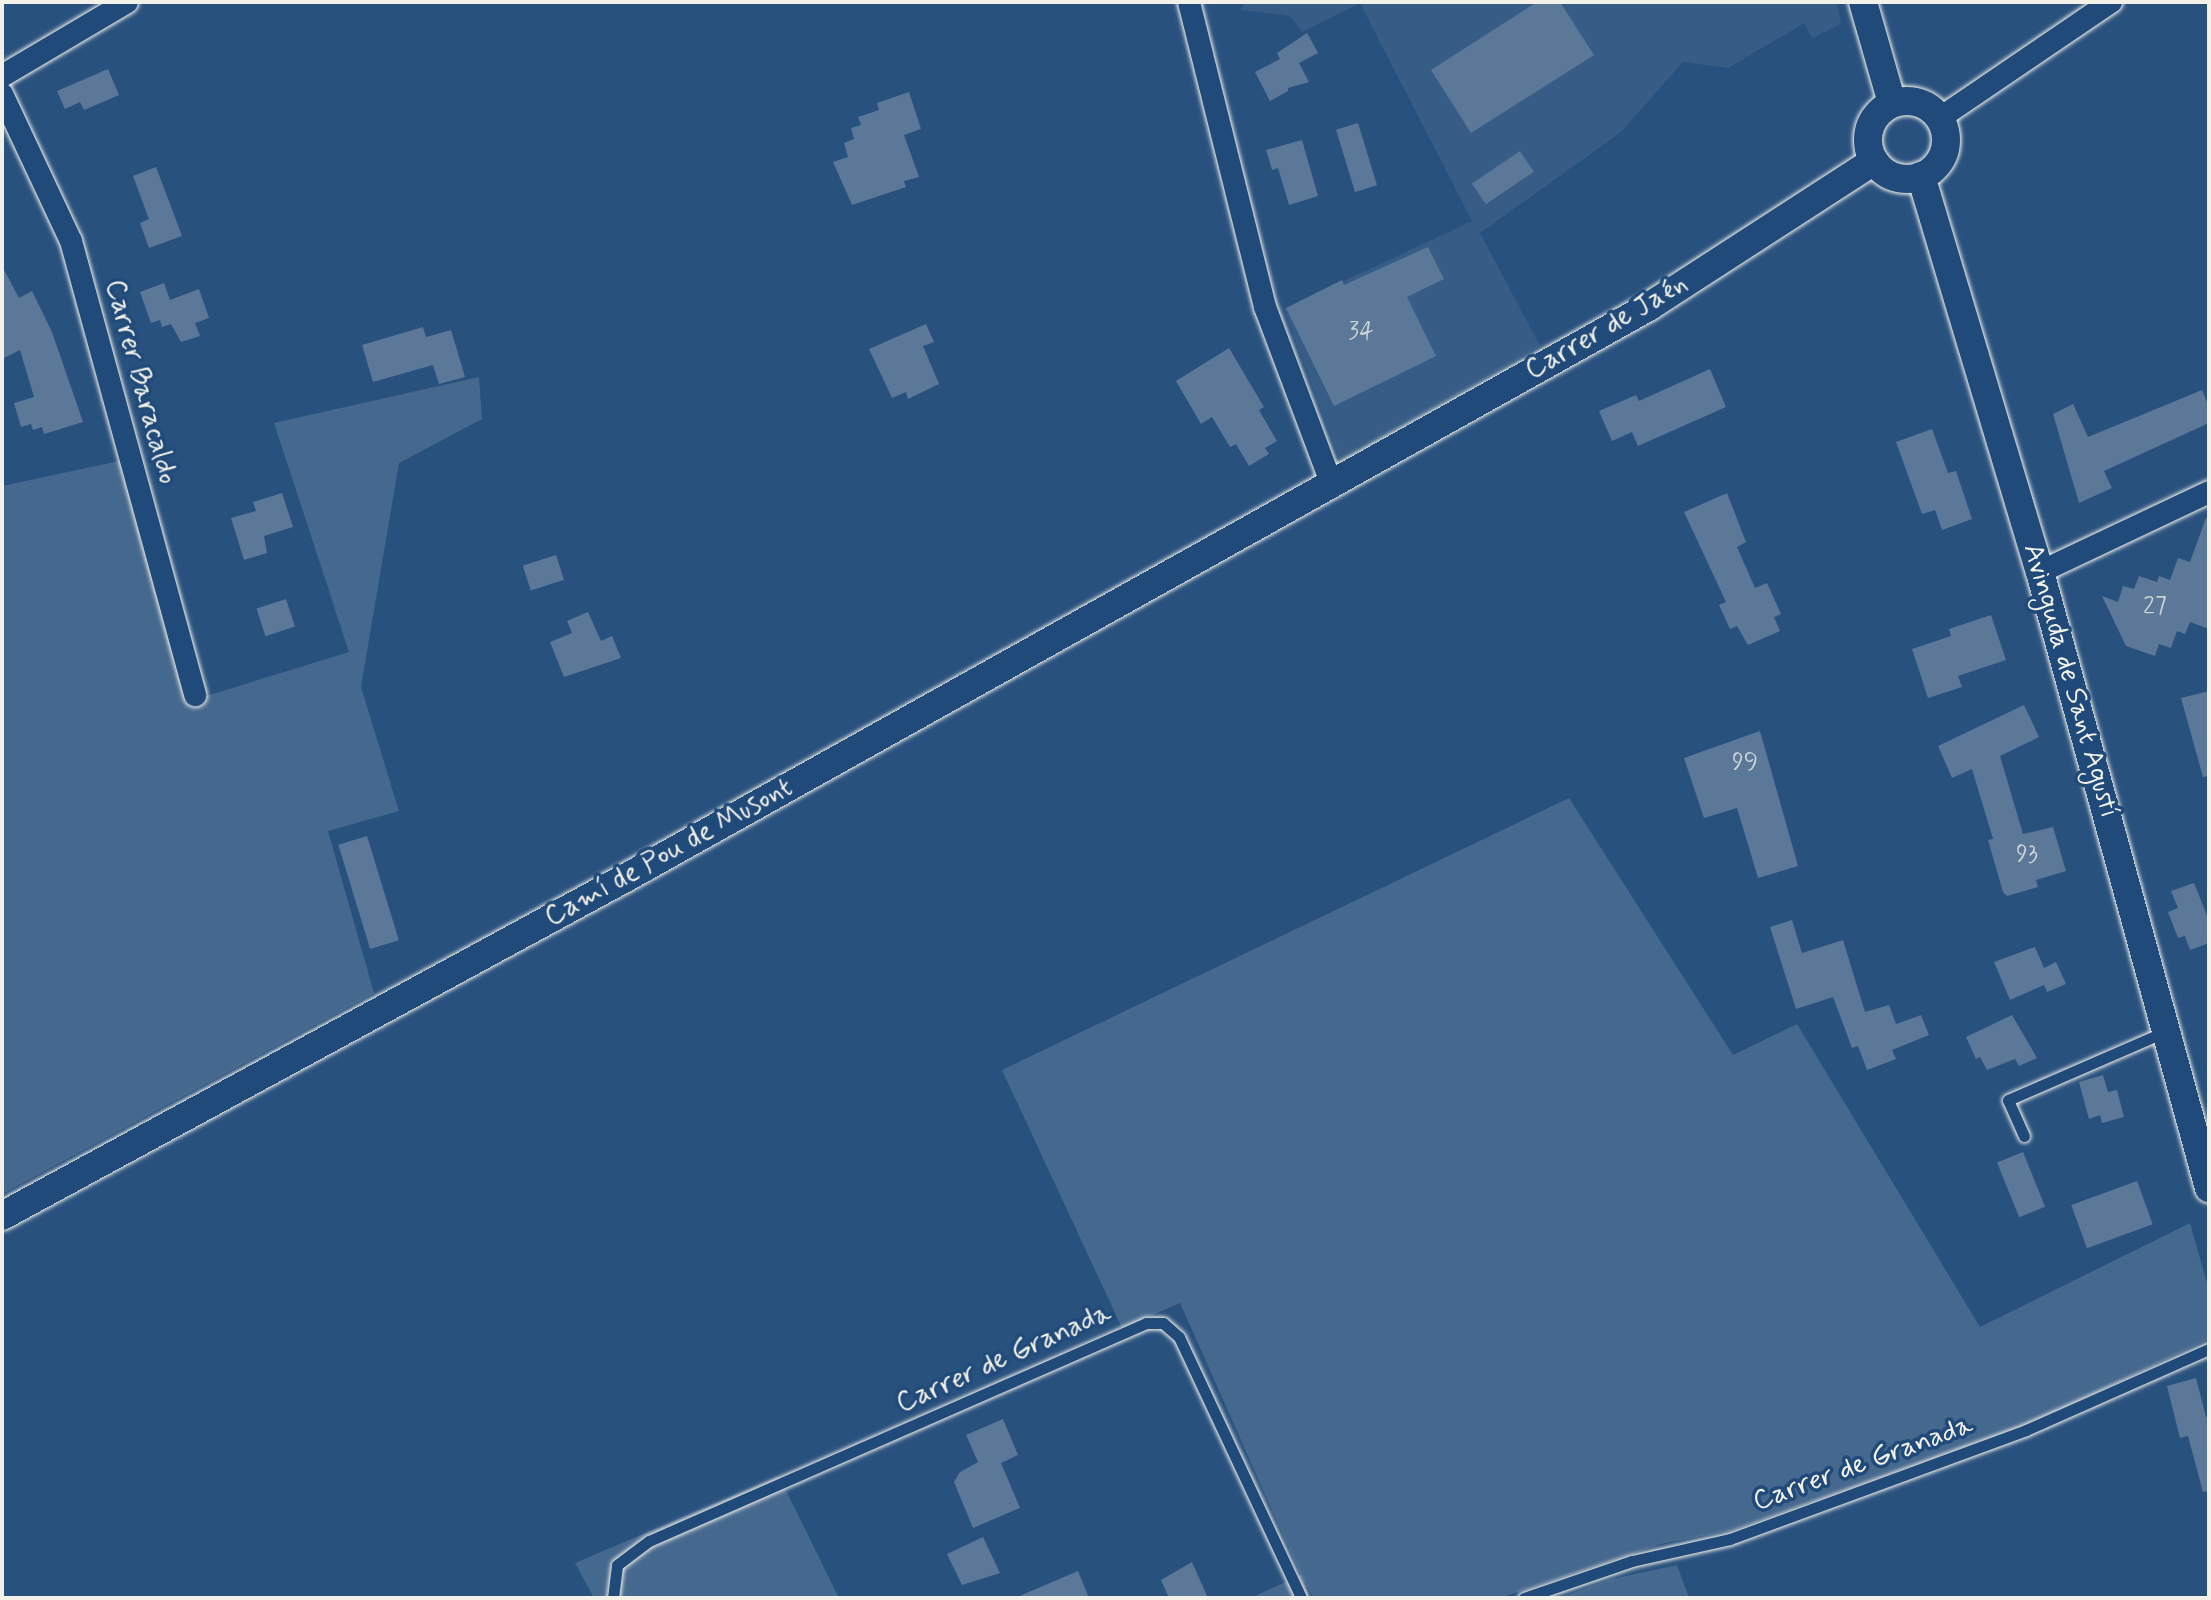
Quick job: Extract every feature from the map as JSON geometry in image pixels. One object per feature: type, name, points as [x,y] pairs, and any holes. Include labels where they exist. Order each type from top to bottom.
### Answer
[{"type":"street","points":[[2,76],[127,2]]},
{"type":"street","points":[[1189,2],[1265,307],[1349,479]]},
{"type":"street","points":[[1863,2],[1892,103]]},
{"type":"street","points":[[1940,118],[2111,2]]},
{"type":"street","name":"Carrer Baracaldo","points":[[2,94],[71,241],[195,695]]},
{"type":"street","points":[[1892,103],[1922,103],[1940,118],[1945,147],[1941,159],[1921,176],[1895,177],[1874,161],[1867,138],[1870,126],[1876,115],[1892,103]]},
{"type":"street","name":"Carrer de Jaén","points":[[1349,479],[1650,306],[1874,161]]},
{"type":"street","name":"Avinguda de Sant Agustí","points":[[1921,176],[2040,572],[2209,1188]]},
{"type":"street","name":"Camí de Pou de Musont","points":[[2,1216],[629,876],[1349,479]]},
{"type":"street","points":[[2040,572],[2209,492]]},
{"type":"lane","points":[[2024,1136],[2008,1100],[2167,1031]]},
{"type":"lane","name":"Carrer de Granada","points":[[613,1598],[617,1565],[649,1541],[1146,1323],[1163,1323],[1179,1337],[1301,1598]]},
{"type":"lane","name":"Carrer de Granada","points":[[1524,1598],[1632,1561],[1730,1539],[2026,1430],[2209,1349]]},
{"type":"shaded area","points":[[1244,2],[1837,2],[1841,24],[1812,38],[1804,23],[1728,68],[1683,62],[1621,132],[1480,233],[1540,346],[1341,462],[1284,309],[1472,221],[1360,3],[1302,32],[1290,16],[1241,10]]},
{"type":"shaded area","points":[[479,377],[482,419],[399,463],[361,687],[399,811],[328,831],[374,993],[2,1194],[2,486],[124,460],[190,701],[349,652],[274,423]]},
{"type":"shaded area","points":[[1569,798],[1733,1055],[1797,1024],[1980,1327],[2190,1223],[2209,1290],[2209,1339],[2034,1422],[1730,1531],[1664,1543],[1500,1598],[1314,1598],[1304,1581],[1309,1598],[1251,1598],[1301,1575],[1180,1303],[1122,1328],[1002,1070]]},
{"type":"shaded area","points":[[779,1476],[839,1598],[594,1598],[575,1563]]},
{"type":"shaded area","points":[[1677,1565],[1689,1598],[1559,1598],[1612,1579]]},
{"type":"building","points":[[1537,2],[1560,2],[1594,55],[1471,133],[1431,70]]},
{"type":"building","points":[[1307,33],[1318,53],[1299,63],[1309,82],[1288,88],[1288,91],[1270,101],[1255,72],[1280,59],[1277,53]]},
{"type":"building","points":[[108,69],[119,95],[84,110],[80,102],[65,109],[57,91]]},
{"type":"building","points":[[909,92],[921,129],[904,135],[919,177],[904,181],[906,187],[852,205],[833,162],[848,157],[844,143],[854,139],[851,128],[861,125],[858,117],[879,110],[877,103]]},
{"type":"building","points":[[1358,123],[1377,185],[1355,192],[1336,130]]},
{"type":"building","points":[[1302,140],[1318,196],[1289,205],[1278,168],[1272,170],[1266,150]]},
{"type":"building","points":[[1520,151],[1534,172],[1486,204],[1472,183]]},
{"type":"building","points":[[156,167],[182,236],[149,248],[140,223],[149,219],[133,176]]},
{"type":"building","points":[[1428,247],[1444,279],[1407,297],[1436,356],[1334,406],[1286,308],[1342,280],[1344,285]]},
{"type":"building","points":[[2,266],[19,298],[32,291],[52,332],[83,422],[44,434],[42,427],[33,430],[31,424],[21,427],[14,403],[34,397],[20,350],[2,359]]},
{"type":"building","points":[[164,283],[170,300],[199,289],[209,318],[195,323],[200,336],[181,342],[171,324],[162,327],[160,320],[151,323],[140,292]]},
{"type":"building","points":[[926,324],[934,342],[923,346],[939,384],[908,399],[906,392],[892,398],[869,349]]},
{"type":"building","points":[[423,327],[426,337],[451,330],[465,377],[439,384],[433,365],[373,382],[362,345]]},
{"type":"building","points":[[1229,348],[1264,407],[1259,410],[1277,441],[1265,448],[1269,454],[1249,466],[1236,444],[1230,447],[1212,417],[1201,424],[1176,381]]},
{"type":"building","points":[[1710,369],[1726,407],[1638,446],[1632,432],[1612,441],[1599,411],[1636,395],[1639,401]]},
{"type":"building","points":[[2202,390],[2209,407],[2209,423],[2104,471],[2112,488],[2079,503],[2053,414],[2073,404],[2088,437]]},
{"type":"building","points":[[1932,429],[1948,473],[1956,471],[1972,519],[1942,530],[1935,510],[1922,514],[1896,442]]},
{"type":"building","points":[[282,493],[293,527],[264,536],[267,553],[244,560],[231,518],[256,511],[253,502]]},
{"type":"building","points":[[1727,493],[1746,542],[1737,547],[1755,588],[1767,583],[1781,614],[1774,617],[1780,631],[1748,645],[1737,626],[1730,629],[1719,605],[1726,602],[1684,512]]},
{"type":"building","points":[[2206,518],[2209,518],[2209,629],[2190,622],[2185,634],[2177,631],[2171,648],[2159,644],[2155,656],[2126,646],[2102,596],[2118,602],[2123,586],[2134,589],[2139,576],[2157,582],[2159,576],[2170,580],[2178,558],[2190,562]]},
{"type":"building","points":[[556,555],[564,580],[531,591],[523,566]]},
{"type":"building","points":[[286,599],[295,627],[265,636],[257,609]]},
{"type":"building","points":[[588,612],[601,641],[612,636],[621,658],[564,677],[550,642],[572,633],[567,621]]},
{"type":"building","points":[[1991,615],[2006,660],[1958,676],[1962,687],[1928,698],[1912,649],[1951,636],[1949,629]]},
{"type":"building","points":[[2209,691],[2209,776],[2203,777],[2181,698]]},
{"type":"building","points":[[2024,705],[2039,737],[2000,756],[2023,834],[2053,827],[2066,871],[2036,880],[2038,887],[2007,896],[2003,892],[1988,840],[1993,839],[1972,769],[1952,778],[1938,746]]},
{"type":"building","points":[[1760,731],[1798,866],[1758,878],[1737,808],[1704,818],[1684,758]]},
{"type":"building","points":[[367,836],[399,940],[370,949],[338,845]]},
{"type":"building","points":[[2194,883],[2209,920],[2209,943],[2190,950],[2185,936],[2178,938],[2168,912],[2178,908],[2171,891]]},
{"type":"building","points":[[1792,920],[1802,953],[1843,940],[1865,1012],[1889,1005],[1896,1024],[1921,1015],[1929,1035],[1892,1050],[1896,1059],[1867,1070],[1858,1046],[1852,1048],[1833,997],[1796,1009],[1770,927]]},
{"type":"building","points":[[2035,947],[2044,968],[2056,962],[2066,984],[2047,992],[2044,985],[2010,1000],[1994,962]]},
{"type":"building","points":[[2012,1015],[2037,1058],[2019,1066],[2015,1059],[1987,1070],[1980,1057],[1976,1059],[1966,1037]]},
{"type":"building","points":[[2103,1075],[2108,1092],[2117,1090],[2124,1117],[2102,1123],[2100,1115],[2089,1119],[2079,1082]]},
{"type":"building","points":[[2023,1152],[2045,1207],[2019,1217],[1997,1162]]},
{"type":"building","points":[[2137,1181],[2153,1224],[2087,1248],[2071,1205]]},
{"type":"building","points":[[2196,1378],[2206,1417],[2209,1417],[2209,1491],[2203,1492],[2188,1436],[2180,1438],[2167,1386]]},
{"type":"building","points":[[1003,1419],[1018,1455],[1001,1463],[1020,1508],[973,1528],[954,1482],[960,1472],[978,1462],[966,1435]]},
{"type":"building","points":[[983,1537],[1000,1573],[962,1585],[947,1554]]},
{"type":"building","points":[[1192,1562],[1208,1598],[1169,1598],[1161,1580]]},
{"type":"building","points":[[1078,1571],[1089,1598],[1015,1598]]}]
